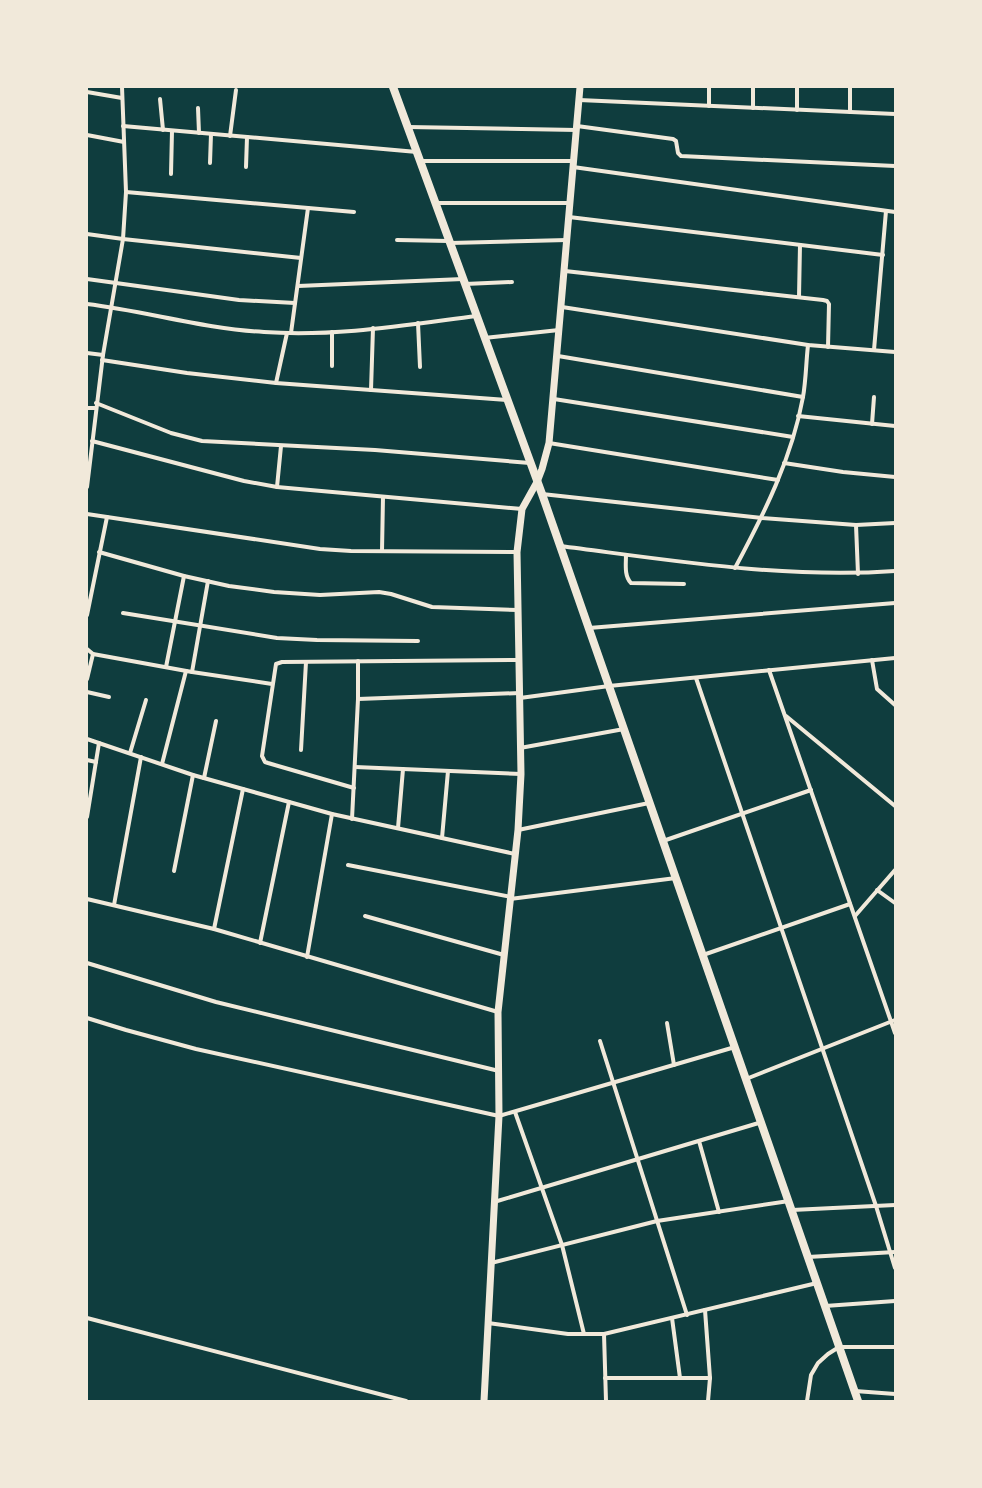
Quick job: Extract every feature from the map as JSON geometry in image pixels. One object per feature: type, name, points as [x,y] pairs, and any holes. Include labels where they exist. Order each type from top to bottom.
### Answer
[{"type":"main road","points":[[393,87],[542,494],[858,1401]]},
{"type":"street","points":[[87,487],[88,463],[102,357],[122,239],[126,192],[122,87]]},
{"type":"street","points":[[484,1401],[490,1263],[499,1116],[498,1012],[518,830],[521,774],[517,552],[522,509],[537,482],[549,443],[558,356],[580,87]]},
{"type":"street","points":[[709,87],[709,106]]},
{"type":"street","points":[[753,87],[753,108]]},
{"type":"street","points":[[797,87],[797,110]]},
{"type":"street","points":[[850,87],[850,112]]},
{"type":"street","points":[[230,136],[236,90]]},
{"type":"street","points":[[87,92],[122,98]]},
{"type":"street","points":[[160,98],[163,130]]},
{"type":"street","points":[[579,100],[895,114]]},
{"type":"street","points":[[198,108],[199,133]]},
{"type":"street","points":[[123,126],[417,152]]},
{"type":"street","points":[[408,126],[577,128],[673,139],[676,141],[678,153],[681,156],[895,166]]},
{"type":"street","points":[[171,174],[172,131]]},
{"type":"street","points":[[210,163],[211,134]]},
{"type":"street","points":[[87,135],[124,142]]},
{"type":"street","points":[[246,167],[247,137]]},
{"type":"street","points":[[420,161],[574,164],[895,212]]},
{"type":"street","points":[[126,192],[354,212]]},
{"type":"street","points":[[435,203],[571,203]]},
{"type":"street","points":[[276,383],[295,303],[308,208]]},
{"type":"street","points":[[874,350],[886,211]]},
{"type":"street","points":[[569,217],[882,255]]},
{"type":"street","points":[[87,234],[301,258]]},
{"type":"street","points":[[397,240],[449,242],[568,240]]},
{"type":"street","points":[[799,297],[800,245]]},
{"type":"street","points":[[565,271],[827,301],[829,304],[828,347]]},
{"type":"street","points":[[87,278],[240,300],[295,303]]},
{"type":"street","points":[[298,286],[512,282]]},
{"type":"street","points":[[87,304],[111,307],[207,326],[235,330],[289,333],[332,332],[476,316]]},
{"type":"street","points":[[562,307],[808,345],[895,352]]},
{"type":"street","points":[[418,323],[420,367]]},
{"type":"street","points":[[371,390],[373,328]]},
{"type":"street","points":[[484,338],[560,330]]},
{"type":"street","points":[[332,332],[332,366]]},
{"type":"street","points":[[735,568],[762,518],[778,480],[793,437],[803,397],[808,345]]},
{"type":"street","points":[[87,353],[187,373],[276,383],[507,400]]},
{"type":"street","points":[[558,356],[803,397]]},
{"type":"street","points":[[872,424],[874,397]]},
{"type":"street","points":[[554,399],[793,437]]},
{"type":"street","points":[[96,403],[186,438],[218,443],[375,450],[530,463]]},
{"type":"street","points":[[87,408],[96,408]]},
{"type":"street","points":[[798,416],[895,426]]},
{"type":"street","points":[[92,441],[244,481],[277,487],[522,509]]},
{"type":"street","points":[[549,443],[778,480]]},
{"type":"street","points":[[277,487],[281,446]]},
{"type":"street","points":[[784,463],[842,472],[895,477]]},
{"type":"street","points":[[542,494],[762,518],[856,525],[895,523]]},
{"type":"street","points":[[382,551],[383,497]]},
{"type":"street","points":[[87,514],[320,549],[517,552]]},
{"type":"street","points":[[87,615],[106,517]]},
{"type":"street","points":[[856,525],[858,574]]},
{"type":"street","points":[[560,546],[735,568],[858,574],[895,571]]},
{"type":"street","points":[[100,552],[184,576],[229,586],[274,592],[320,595],[379,592],[432,606],[518,610]]},
{"type":"street","points":[[626,554],[626,575],[631,583],[684,584]]},
{"type":"street","points":[[166,667],[184,576]]},
{"type":"street","points":[[192,672],[208,582]]},
{"type":"street","points":[[87,586],[93,587]]},
{"type":"street","points":[[588,628],[895,603]]},
{"type":"street","points":[[123,613],[277,638],[418,640]]},
{"type":"street","points":[[87,649],[93,654],[186,671],[272,684]]},
{"type":"street","points":[[87,678],[93,654]]},
{"type":"street","points":[[358,699],[520,696],[895,658]]},
{"type":"street","points":[[354,788],[268,763],[263,759],[262,756],[272,684],[275,667],[279,662],[519,660]]},
{"type":"street","points":[[872,660],[877,689],[895,705]]},
{"type":"street","points":[[352,818],[358,699],[358,661]]},
{"type":"street","points":[[301,750],[306,662]]},
{"type":"street","points":[[769,670],[850,904],[893,1021],[895,1033]]},
{"type":"street","points":[[162,764],[186,671]]},
{"type":"street","points":[[696,678],[876,1206],[895,1268]]},
{"type":"street","points":[[87,692],[109,697]]},
{"type":"street","points":[[130,753],[146,700]]},
{"type":"street","points":[[785,715],[895,806]]},
{"type":"street","points":[[204,778],[216,721]]},
{"type":"street","points":[[520,748],[624,729]]},
{"type":"street","points":[[87,739],[193,775],[332,814],[515,854]]},
{"type":"street","points":[[87,817],[99,743]]},
{"type":"street","points":[[114,905],[141,757]]},
{"type":"street","points":[[87,760],[96,762]]},
{"type":"street","points":[[355,767],[521,774]]},
{"type":"street","points":[[398,828],[403,769]]},
{"type":"street","points":[[442,838],[448,771]]},
{"type":"street","points":[[174,872],[193,775]]},
{"type":"street","points":[[214,929],[243,789]]},
{"type":"street","points":[[663,841],[810,790]]},
{"type":"street","points":[[260,943],[289,802]]},
{"type":"street","points":[[518,830],[650,803]]},
{"type":"street","points":[[307,957],[332,814]]},
{"type":"street","points":[[348,865],[511,898],[676,878]]},
{"type":"street","points":[[855,916],[895,870]]},
{"type":"street","points":[[877,890],[895,903]]},
{"type":"street","points":[[87,899],[214,929],[498,1012]]},
{"type":"street","points":[[703,955],[850,904]]},
{"type":"street","points":[[364,916],[504,955]]},
{"type":"street","points":[[87,963],[216,1002],[498,1071]]},
{"type":"street","points":[[87,1018],[196,1049],[499,1116],[735,1047]]},
{"type":"street","points":[[746,1079],[893,1021]]},
{"type":"street","points":[[667,1023],[674,1065]]},
{"type":"street","points":[[600,1041],[687,1315]]},
{"type":"street","points":[[515,1112],[562,1245],[584,1334]]},
{"type":"street","points":[[494,1202],[762,1122]]},
{"type":"street","points":[[699,1141],[719,1212]]},
{"type":"street","points":[[490,1263],[657,1221],[789,1201]]},
{"type":"street","points":[[792,1210],[895,1204]]},
{"type":"street","points":[[808,1257],[895,1252]]},
{"type":"street","points":[[488,1322],[551,1332],[604,1334],[817,1283]]},
{"type":"street","points":[[825,1306],[895,1302]]},
{"type":"street","points":[[705,1310],[710,1378],[708,1401]]},
{"type":"street","points":[[87,1318],[406,1401]]},
{"type":"street","points":[[672,1318],[680,1378]]},
{"type":"street","points":[[604,1334],[606,1401]]},
{"type":"street","points":[[807,1401],[811,1375],[818,1363],[839,1347],[895,1347]]},
{"type":"street","points":[[606,1378],[710,1378]]},
{"type":"street","points":[[855,1391],[895,1394]]}]
